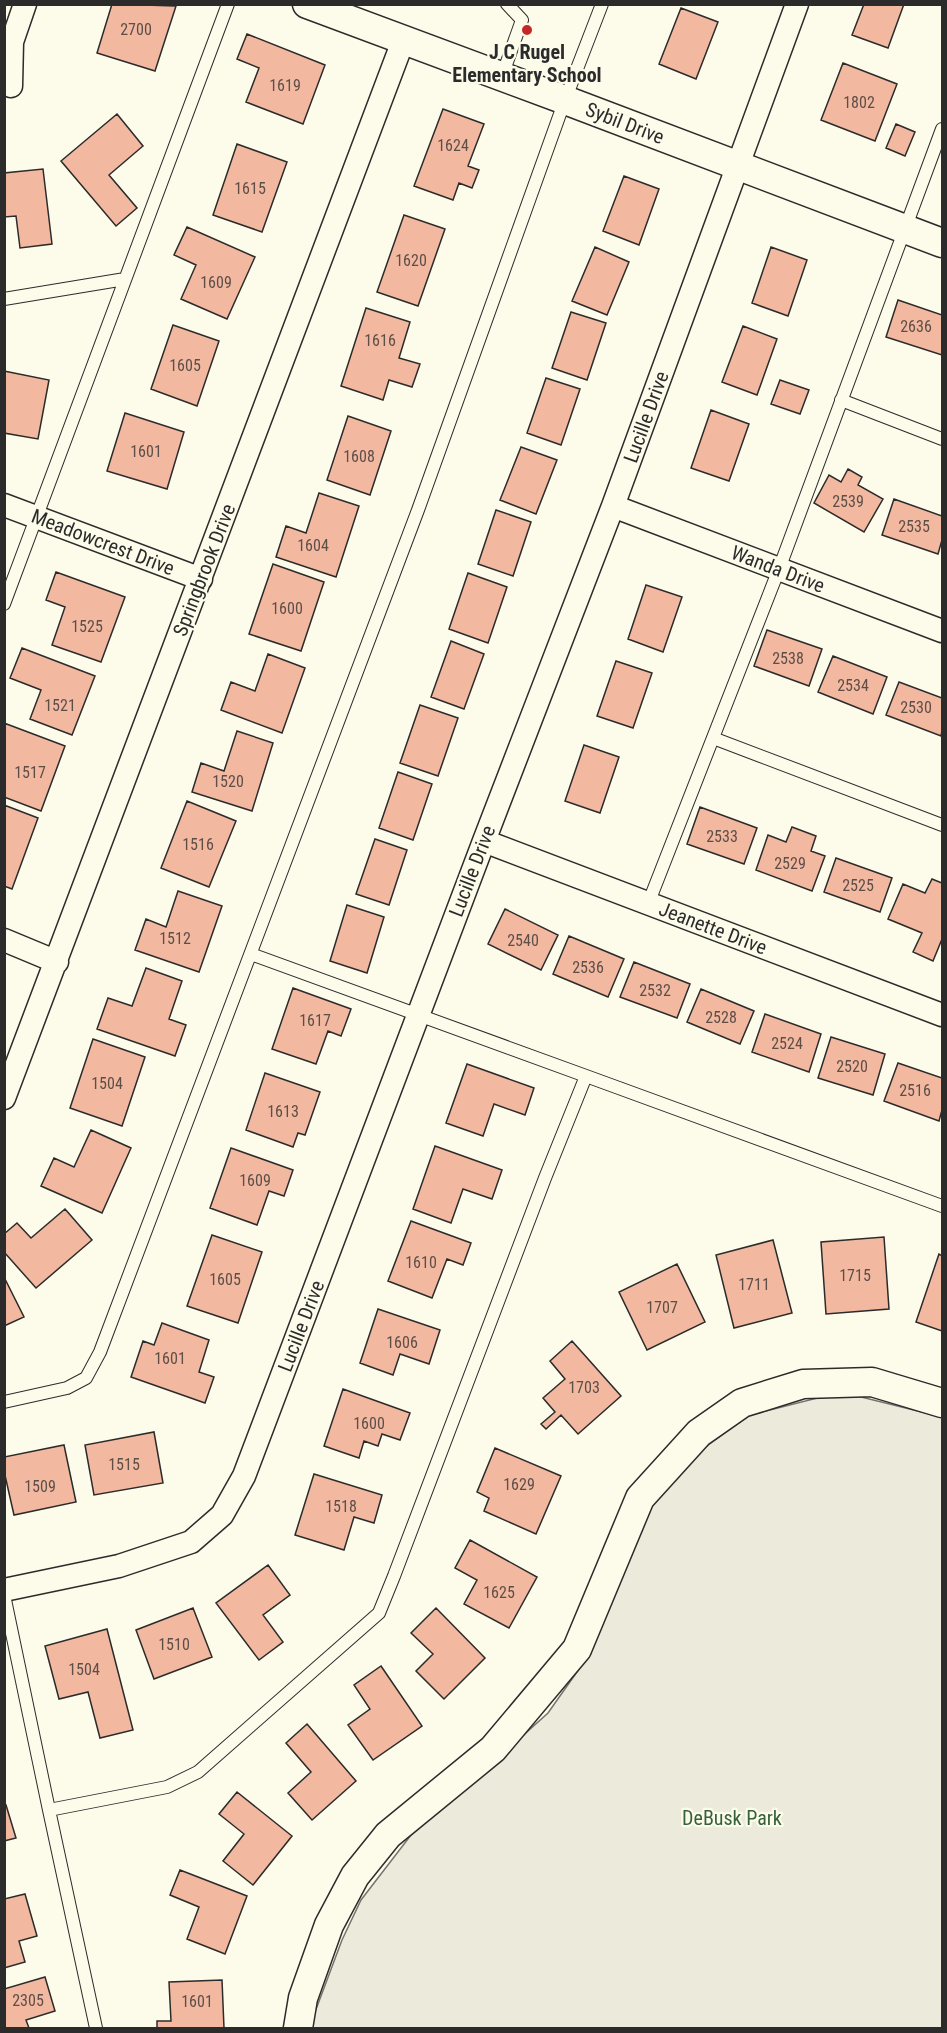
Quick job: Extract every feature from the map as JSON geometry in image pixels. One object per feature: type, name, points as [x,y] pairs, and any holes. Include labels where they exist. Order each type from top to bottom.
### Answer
[{"type":"street","points":[[11,86],[12,42],[25,4]]},
{"type":"street","name":"Sybil Drive","points":[[307,4],[942,243]]},
{"type":"street","name":"Lucille Drive","points":[[4,1590],[118,1566],[191,1542],[222,1515],[244,1476],[613,506],[797,4]]},
{"type":"street","name":"Springbrook Drive","points":[[4,1098],[403,41]]},
{"type":"street","name":"Meadowcrest Drive","points":[[4,505],[201,579]]},
{"type":"street","name":"Wanda Drive","points":[[613,506],[942,631]]},
{"type":"street","name":"Jeanette Drive","points":[[484,841],[942,1015]]},
{"type":"street","points":[[4,940],[57,962]]},
{"type":"street","points":[[298,2028],[303,1998],[329,1925],[355,1876],[388,1835],[493,1749],[577,1649],[640,1498],[699,1433],[742,1403],[803,1384],[872,1382],[942,1403]]},
{"type":"lane","points":[[4,604],[228,4]]},
{"type":"lane","points":[[501,77],[522,20],[507,4]]},
{"type":"lane","points":[[4,1402],[67,1388],[86,1378],[100,1352],[414,521],[565,100],[602,4]]},
{"type":"lane","points":[[648,904],[779,569],[942,129]]},
{"type":"lane","points":[[4,299],[125,279]]},
{"type":"lane","points":[[841,400],[942,439]]},
{"type":"lane","points":[[713,738],[942,825]]},
{"type":"lane","points":[[251,954],[942,1206]]},
{"type":"lane","points":[[49,1810],[167,1787],[198,1772],[379,1612],[586,1076]]},
{"type":"lane","points":[[4,1595],[96,2028]]},
{"type":"green space","name":"DeBusk Park","points":[[841,1392],[942,1417],[942,2028],[309,2028],[342,1940],[361,1900],[411,1835],[548,1713],[579,1669],[621,1579],[649,1509],[683,1463],[750,1415]]},
{"type":"building","points":[[112,4],[176,6],[155,71],[97,53]]},
{"type":"building","points":[[864,4],[904,4],[888,48],[852,35]]},
{"type":"building","points":[[681,8],[718,22],[696,79],[659,64]]},
{"type":"building","points":[[247,34],[325,65],[303,124],[246,102],[259,68],[237,59]]},
{"type":"building","points":[[843,63],[897,84],[875,141],[821,120]]},
{"type":"building","points":[[443,109],[484,124],[468,166],[479,170],[472,188],[459,183],[453,200],[414,186]]},
{"type":"building","points":[[117,114],[143,146],[109,175],[137,208],[116,226],[61,161]]},
{"type":"building","points":[[896,124],[915,132],[905,156],[886,148]]},
{"type":"building","points":[[237,144],[287,162],[262,232],[213,215]]},
{"type":"building","points":[[43,169],[52,244],[20,248],[16,216],[4,217],[4,173]]},
{"type":"building","points":[[624,176],[659,189],[639,245],[603,231]]},
{"type":"building","points":[[404,215],[445,229],[418,306],[377,292]]},
{"type":"building","points":[[187,227],[255,257],[227,319],[181,299],[196,265],[174,255]]},
{"type":"building","points":[[595,247],[629,262],[607,315],[572,301]]},
{"type":"building","points":[[771,247],[807,260],[788,316],[752,303]]},
{"type":"building","points":[[898,300],[942,315],[942,355],[886,337]]},
{"type":"building","points":[[366,308],[410,322],[399,358],[420,364],[412,387],[389,380],[383,400],[341,386]]},
{"type":"building","points":[[571,312],[606,323],[587,380],[552,368]]},
{"type":"building","points":[[173,325],[219,341],[197,406],[151,389]]},
{"type":"building","points":[[743,326],[777,339],[757,395],[722,382]]},
{"type":"building","points":[[4,371],[49,380],[38,439],[4,433]]},
{"type":"building","points":[[546,378],[580,389],[561,445],[527,433]]},
{"type":"building","points":[[780,380],[809,390],[800,414],[771,404]]},
{"type":"building","points":[[711,410],[749,424],[729,481],[691,468]]},
{"type":"building","points":[[125,413],[184,432],[167,489],[107,471]]},
{"type":"building","points":[[348,416],[391,431],[370,495],[327,480]]},
{"type":"building","points":[[521,447],[557,460],[536,514],[500,500]]},
{"type":"building","points":[[848,469],[862,477],[858,485],[883,499],[864,532],[814,503],[829,475],[841,482]]},
{"type":"building","points":[[319,493],[359,506],[336,577],[276,557],[286,526],[306,533]]},
{"type":"building","points":[[894,499],[942,516],[942,540],[938,554],[882,535]]},
{"type":"building","points":[[496,510],[531,522],[513,576],[478,564]]},
{"type":"building","points":[[273,564],[324,582],[301,651],[249,634]]},
{"type":"building","points":[[56,572],[125,597],[101,662],[52,645],[65,607],[46,600]]},
{"type":"building","points":[[468,573],[507,587],[488,643],[449,629]]},
{"type":"building","points":[[646,585],[682,597],[663,652],[628,639]]},
{"type":"building","points":[[767,630],[822,649],[809,686],[754,666]]},
{"type":"building","points":[[451,641],[484,654],[464,709],[431,697]]},
{"type":"building","points":[[22,648],[95,676],[72,735],[30,719],[41,690],[10,678]]},
{"type":"building","points":[[268,654],[305,668],[282,733],[221,710],[231,682],[255,691]]},
{"type":"building","points":[[833,656],[887,677],[873,714],[818,692]]},
{"type":"building","points":[[616,661],[652,673],[633,728],[597,716]]},
{"type":"building","points":[[899,682],[942,698],[941,736],[886,715]]},
{"type":"building","points":[[420,705],[458,718],[438,776],[400,763]]},
{"type":"building","points":[[4,723],[65,746],[41,811],[4,797]]},
{"type":"building","points":[[237,731],[273,743],[252,811],[192,792],[201,763],[224,771]]},
{"type":"building","points":[[584,745],[619,757],[600,813],[565,801]]},
{"type":"building","points":[[398,772],[432,784],[413,840],[379,828]]},
{"type":"building","points":[[187,801],[236,821],[209,887],[161,868]]},
{"type":"building","points":[[4,805],[38,818],[12,889],[4,886]]},
{"type":"building","points":[[700,807],[757,828],[744,864],[687,844]]},
{"type":"building","points":[[792,827],[816,836],[811,851],[825,856],[812,891],[756,870],[768,835],[786,842]]},
{"type":"building","points":[[375,839],[407,850],[389,905],[356,894]]},
{"type":"building","points":[[836,858],[892,878],[880,912],[824,892]]},
{"type":"building","points":[[932,879],[942,883],[942,939],[933,961],[913,952],[922,933],[888,919],[903,884],[925,893]]},
{"type":"building","points":[[178,891],[222,906],[199,972],[135,950],[146,919],[166,927]]},
{"type":"building","points":[[347,905],[384,917],[367,973],[330,961]]},
{"type":"building","points":[[505,909],[558,935],[541,970],[488,944]]},
{"type":"building","points":[[569,936],[624,959],[608,997],[553,974]]},
{"type":"building","points":[[634,962],[690,984],[677,1018],[620,997]]},
{"type":"building","points":[[146,968],[182,981],[169,1019],[186,1025],[175,1056],[97,1029],[108,998],[132,1006]]},
{"type":"building","points":[[293,988],[351,1009],[341,1036],[328,1031],[316,1064],[272,1049]]},
{"type":"building","points":[[701,989],[754,1011],[740,1044],[687,1022]]},
{"type":"building","points":[[765,1014],[821,1034],[809,1072],[752,1052]]},
{"type":"building","points":[[831,1037],[885,1054],[873,1095],[818,1078]]},
{"type":"building","points":[[93,1039],[145,1057],[122,1126],[70,1108]]},
{"type":"building","points":[[898,1063],[942,1078],[942,1110],[939,1121],[884,1101]]},
{"type":"building","points":[[467,1064],[534,1088],[525,1115],[494,1104],[483,1136],[446,1123]]},
{"type":"building","points":[[265,1073],[320,1092],[305,1135],[298,1133],[293,1147],[246,1130]]},
{"type":"building","points":[[91,1130],[131,1148],[102,1213],[41,1186],[54,1158],[74,1167]]},
{"type":"building","points":[[435,1146],[502,1170],[492,1199],[463,1189],[451,1223],[413,1209]]},
{"type":"building","points":[[231,1148],[293,1170],[284,1196],[269,1191],[257,1225],[210,1208]]},
{"type":"building","points":[[65,1209],[92,1240],[36,1288],[4,1252],[4,1234],[17,1223],[31,1238]]},
{"type":"building","points":[[411,1221],[471,1243],[463,1265],[447,1259],[432,1298],[388,1281]]},
{"type":"building","points":[[212,1235],[262,1252],[238,1323],[187,1306]]},
{"type":"building","points":[[884,1237],[889,1309],[826,1314],[821,1242]]},
{"type":"building","points":[[773,1240],[792,1313],[734,1328],[716,1255]]},
{"type":"building","points":[[939,1254],[942,1256],[942,1331],[916,1322]]},
{"type":"building","points":[[677,1264],[705,1322],[647,1350],[619,1292]]},
{"type":"building","points":[[4,1277],[24,1317],[4,1326]]},
{"type":"building","points":[[378,1309],[440,1330],[429,1364],[400,1354],[393,1375],[360,1363]]},
{"type":"building","points":[[162,1323],[209,1340],[199,1372],[214,1377],[205,1403],[131,1377],[143,1341],[154,1345]]},
{"type":"building","points":[[572,1341],[621,1396],[578,1434],[561,1415],[546,1429],[541,1424],[555,1412],[543,1398],[565,1379],[550,1361]]},
{"type":"building","points":[[343,1389],[410,1413],[400,1440],[382,1434],[378,1446],[364,1441],[359,1458],[324,1446]]},
{"type":"building","points":[[154,1432],[163,1483],[94,1495],[85,1445]]},
{"type":"building","points":[[64,1445],[76,1502],[14,1515],[4,1471],[4,1457]]},
{"type":"building","points":[[495,1448],[561,1476],[536,1534],[484,1511],[489,1498],[477,1492]]},
{"type":"building","points":[[314,1474],[382,1495],[374,1523],[354,1517],[344,1550],[295,1535]]},
{"type":"building","points":[[470,1540],[537,1577],[509,1628],[464,1604],[477,1580],[455,1568]]},
{"type":"building","points":[[268,1565],[290,1595],[263,1615],[283,1642],[259,1660],[216,1603]]},
{"type":"building","points":[[193,1608],[212,1657],[154,1679],[136,1630]]},
{"type":"building","points":[[436,1608],[485,1658],[444,1699],[416,1671],[433,1654],[411,1633]]},
{"type":"building","points":[[107,1629],[133,1730],[100,1738],[88,1692],[59,1699],[45,1646]]},
{"type":"building","points":[[381,1666],[422,1726],[373,1760],[348,1725],[370,1709],[354,1685]]},
{"type":"building","points":[[307,1724],[356,1781],[312,1820],[288,1793],[311,1772],[286,1743]]},
{"type":"building","points":[[237,1792],[292,1836],[253,1885],[223,1861],[244,1834],[219,1814]]},
{"type":"building","points":[[6,1805],[16,1838],[4,1841],[4,1806]]},
{"type":"building","points":[[180,1870],[247,1896],[225,1954],[187,1939],[199,1907],[170,1895]]},
{"type":"building","points":[[25,1894],[37,1936],[19,1941],[25,1962],[4,1968],[4,1899]]},
{"type":"building","points":[[45,1977],[55,2011],[26,2020],[29,2028],[4,2028],[4,1989]]},
{"type":"building","points":[[222,1980],[224,2028],[157,2028],[157,2021],[171,2021],[169,1982]]},
{"type":"place","name":"J C Rugel Elementary School","points":[[527,30]]}]
